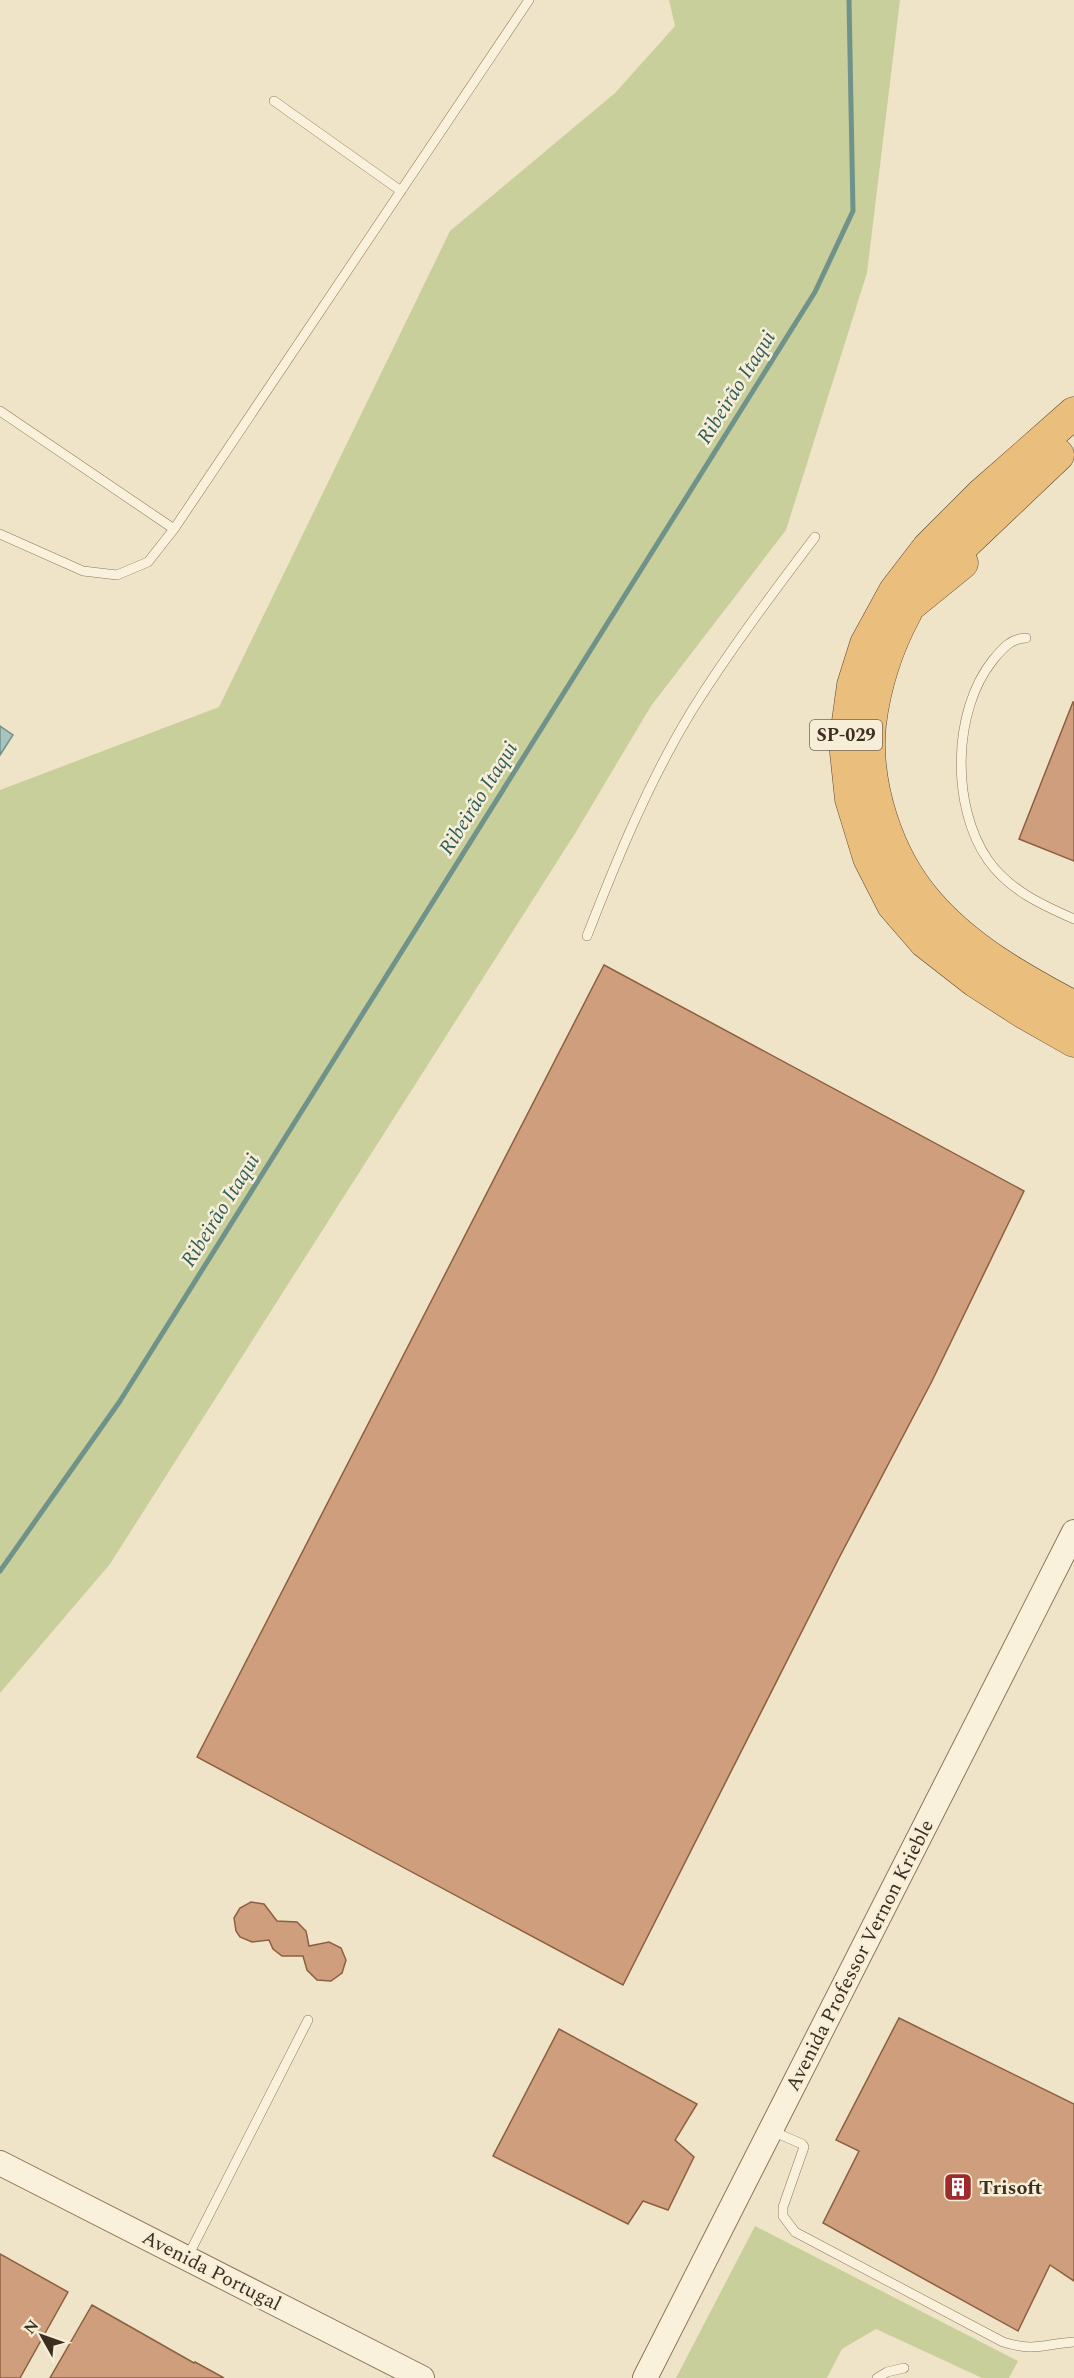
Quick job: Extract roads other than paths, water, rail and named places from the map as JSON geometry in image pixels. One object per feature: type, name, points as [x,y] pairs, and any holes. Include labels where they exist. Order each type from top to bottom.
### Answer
[{"type":"highway","name":"SP-029","points":[[1074,412],[981,495],[928,548],[895,591],[866,644],[853,685],[844,743],[851,799],[866,848],[893,905],[925,942],[975,981],[1074,1041]]},
{"type":"highway","name":"SP-029","points":[[1074,440],[957,549],[933,574],[909,606],[891,640],[878,681],[870,725],[871,762],[876,798],[890,840],[904,868],[926,901],[959,934],[1001,965],[1074,1007]]},
{"type":"highway","name":"SP-029","points":[[909,606],[993,537],[1074,461]]},
{"type":"street","name":"Avenida Professor Vernon Krieble","points":[[645,2378],[1074,1532]]},
{"type":"street","name":"Avenida Portugal","points":[[0,2163],[422,2378]]},
{"type":"lane","points":[[0,534],[83,571],[117,575],[148,561],[174,530],[529,0]]},
{"type":"lane","points":[[274,101],[401,191]]},
{"type":"lane","points":[[0,411],[174,530]]},
{"type":"lane","points":[[587,936],[617,858],[648,790],[690,714],[738,640],[815,537]]},
{"type":"lane","points":[[1026,638],[1014,640],[1004,648],[990,665],[972,695],[963,735],[963,797],[972,832],[988,861],[1010,884],[1033,901],[1074,919]]},
{"type":"lane","points":[[187,2258],[309,2020]]},
{"type":"lane","points":[[770,2130],[804,2147],[783,2207],[783,2216],[795,2232],[1003,2342],[1022,2348],[1049,2347],[1074,2342]]},
{"type":"lane","points":[[877,2378],[887,2372],[904,2368]]},
{"type":"water","points":[[0,726],[13,735],[0,755]]},
{"type":"waterway","name":"Ribeirão Itaqui","points":[[0,1571],[120,1401],[815,292],[853,211],[849,0]]},
{"type":"place","name":"Trisoft","points":[[958,2187]]}]
